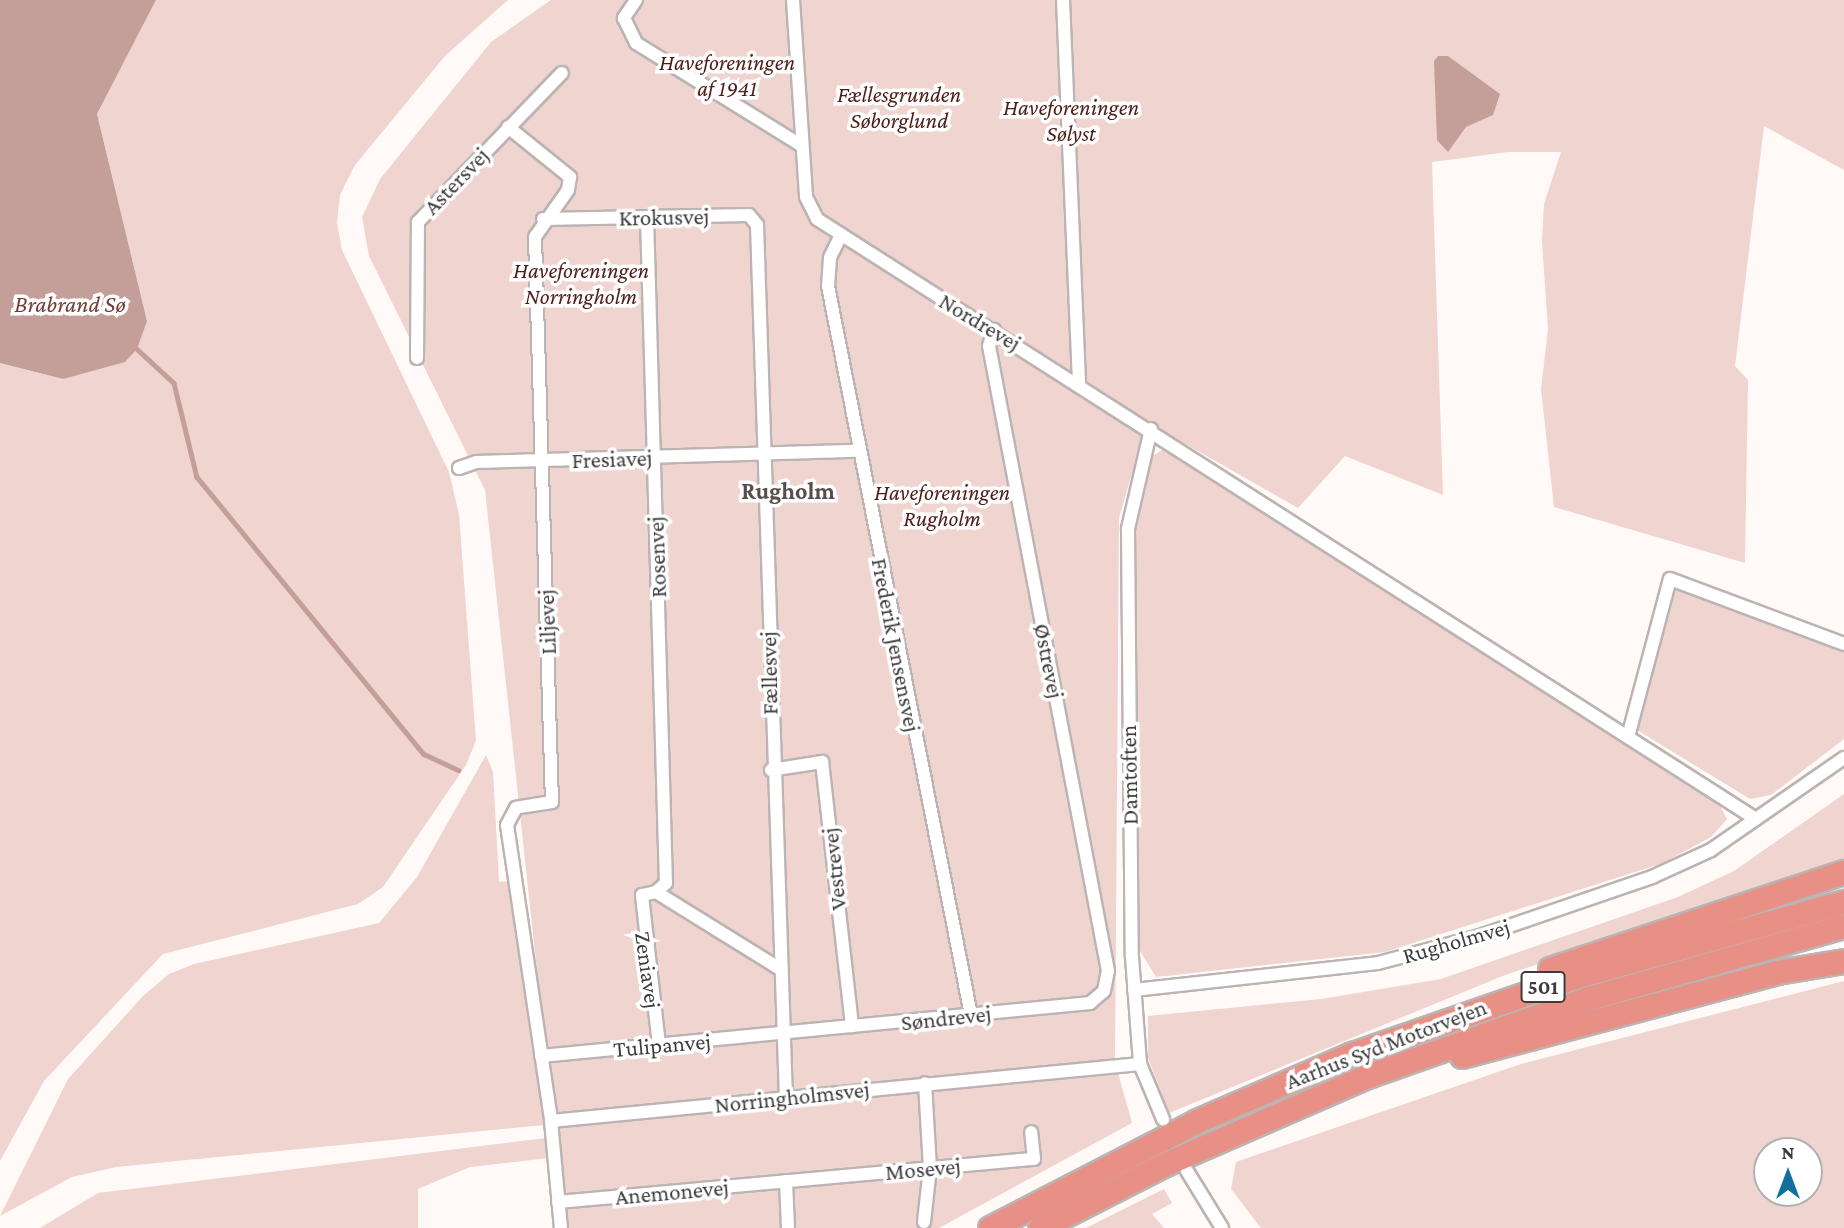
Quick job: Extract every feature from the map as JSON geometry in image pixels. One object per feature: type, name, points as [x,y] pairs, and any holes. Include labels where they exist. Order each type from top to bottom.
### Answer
[{"type":"highway","points":[[1251,1096],[1474,997],[1844,873]]},
{"type":"highway","name":"Aarhus Syd Motorvejen","points":[[990,1228],[1091,1172],[1251,1096],[1472,1010],[1844,902]]},
{"type":"highway","name":"Aarhus Syd Motorvejen","points":[[1040,1228],[1263,1119],[1525,1020],[1844,926]]},
{"type":"highway","points":[[1263,1119],[1575,1024],[1777,972],[1844,961]]},
{"type":"street","points":[[636,0],[624,18],[636,43],[802,146]]},
{"type":"street","points":[[793,0],[802,146]]},
{"type":"street","points":[[1063,0],[1079,383]]},
{"type":"street","name":"Astersvej","points":[[417,358],[418,222],[562,73]]},
{"type":"street","name":"Liljevej","points":[[508,127],[570,177],[568,190],[543,219],[535,237],[552,802],[516,808],[507,825],[551,1121]]},
{"type":"street","name":"Nordrevej","points":[[802,146],[811,211],[841,235],[1151,429]]},
{"type":"street","name":"Krokusvej","points":[[543,219],[749,215],[757,225],[759,250]]},
{"type":"street","name":"Rosenvej","points":[[647,216],[666,883],[656,892]]},
{"type":"street","name":"Frederik Jensensvej","points":[[841,235],[831,258],[828,286],[857,452],[971,1015]]},
{"type":"street","name":"Fællesvej","points":[[759,250],[771,770],[786,1097]]},
{"type":"street","name":"Østrevej","points":[[994,330],[989,346],[1108,971],[1104,991]]},
{"type":"street","points":[[1151,429],[1629,733],[1756,819]]},
{"type":"street","name":"Damtoften","points":[[1151,429],[1127,540],[1134,990],[1140,1064],[1163,1119]]},
{"type":"street","name":"Fresiavej","points":[[459,468],[543,461],[857,452]]},
{"type":"street","points":[[1629,733],[1670,579],[1844,644]]},
{"type":"street","name":"Rugholmvej","points":[[1134,990],[1427,953],[1652,877],[1711,850],[1844,758]]},
{"type":"street","name":"Vestrevej","points":[[771,770],[822,762],[852,1026]]},
{"type":"street","points":[[656,892],[780,970]]},
{"type":"street","name":"Zeniavej","points":[[656,892],[642,895],[659,1045]]},
{"type":"street","name":"Søndrevej","points":[[783,1034],[1090,1003],[1104,991]]},
{"type":"street","name":"Tulipanvej","points":[[541,1056],[783,1034]]},
{"type":"street","name":"Norringholmsvej","points":[[551,1121],[1140,1064]]},
{"type":"street","points":[[923,1222],[930,1168],[925,1083]]},
{"type":"street","points":[[551,1121],[561,1228]]},
{"type":"street","name":"Mosevej","points":[[786,1181],[1034,1159],[1031,1132]]},
{"type":"street","points":[[1187,1171],[1222,1228]]},
{"type":"street","points":[[786,1181],[788,1228]]},
{"type":"street","name":"Anemonevej","points":[[558,1202],[786,1181]]},
{"type":"green space","points":[[156,0],[508,0],[445,56],[355,165],[340,195],[337,223],[342,250],[449,472],[459,514],[476,741],[466,765],[383,887],[358,904],[163,954],[44,1081],[0,1161],[0,363],[63,379],[147,321],[97,114]]},
{"type":"green space","points":[[551,0],[1844,0],[1844,170],[1764,126],[1735,366],[1748,380],[1745,563],[1554,507],[1541,389],[1548,329],[1542,241],[1544,204],[1561,152],[1508,152],[1432,162],[1443,495],[1345,456],[1298,508],[1147,422],[1119,518],[1115,1062],[1132,1123],[939,1228],[566,1228],[557,1157],[470,1167],[418,1189],[418,1228],[40,1228],[98,1193],[555,1137],[485,490],[369,256],[362,217],[380,179],[491,42]]},
{"type":"green space","points":[[1167,447],[1714,794],[1727,819],[1711,837],[1663,863],[1385,952],[1156,977],[1137,946],[1131,526],[1149,458]]},
{"type":"green space","points":[[1661,581],[1844,650],[1844,739],[1771,795],[1750,799],[1624,722]]},
{"type":"green space","points":[[486,755],[493,772],[499,882],[510,881],[544,1125],[116,1167],[72,1177],[0,1216],[68,1079],[143,996],[169,974],[194,964],[379,923],[417,877]]},
{"type":"green space","points":[[1844,794],[1844,863],[1505,975],[1169,1113],[1148,1058],[1148,1016],[1321,999],[1441,979],[1678,897],[1734,871]]},
{"type":"green space","points":[[1844,981],[1844,1228],[1261,1228],[1231,1189],[1236,1162],[1521,1064]]},
{"type":"green space","points":[[1164,1189],[1172,1203],[1152,1214],[1164,1228],[1086,1228]]},
{"type":"water","name":"Brabrand Sø","points":[[0,0],[156,0],[97,114],[147,321],[137,349],[125,362],[63,379],[0,363]]},
{"type":"water","points":[[1438,56],[1448,56],[1500,94],[1493,115],[1466,127],[1448,152],[1437,140],[1434,61]]},
{"type":"waterway","points":[[137,349],[174,383],[197,477],[424,754],[459,770]]},
{"type":"district","name":"Rugholm","points":[[788,491]]},
{"type":"park label","name":"Haveforeningen af 1941","points":[[727,75]]},
{"type":"park label","name":"Fællesgrunden Søborglund","points":[[899,107]]},
{"type":"park label","name":"Haveforeningen Sølyst","points":[[1071,120]]},
{"type":"park label","name":"Haveforeningen Norringholm","points":[[581,283]]},
{"type":"park label","name":"Haveforeningen Rugholm","points":[[942,505]]}]
